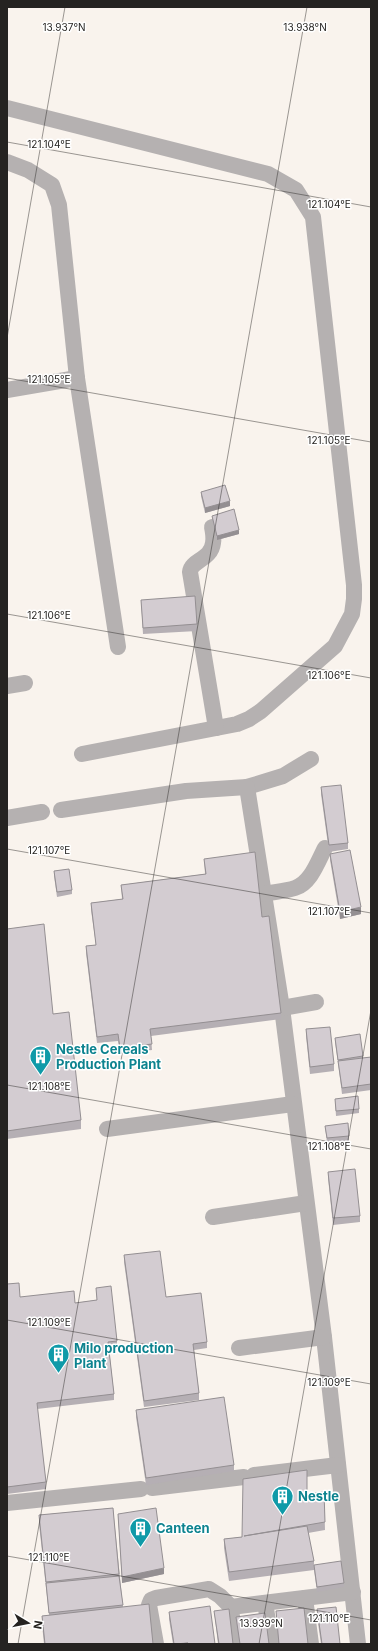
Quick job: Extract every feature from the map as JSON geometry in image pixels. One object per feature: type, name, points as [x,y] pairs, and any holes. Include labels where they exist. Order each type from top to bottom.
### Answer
[{"type":"lane","points":[[7,108],[268,174],[296,190],[313,217],[354,585],[352,614],[335,646],[261,711],[249,719],[236,724],[82,754]]},
{"type":"lane","points":[[7,162],[28,170],[52,185],[59,205],[77,378],[118,647]]},
{"type":"lane","points":[[7,390],[77,378]]},
{"type":"lane","points":[[212,527],[213,544],[208,554],[203,559],[191,566],[190,572],[216,728]]},
{"type":"lane","points":[[7,686],[25,683]]},
{"type":"lane","points":[[61,810],[186,791],[247,787],[283,776],[311,759]]},
{"type":"lane","points":[[247,787],[282,1008],[293,1104],[324,1337],[358,1644]]},
{"type":"lane","points":[[7,818],[42,812]]},
{"type":"lane","points":[[264,894],[296,888],[304,883],[325,848]]},
{"type":"lane","points":[[282,1008],[316,1002]]},
{"type":"lane","points":[[107,1129],[293,1104]]},
{"type":"lane","points":[[213,1217],[306,1203]]},
{"type":"lane","points":[[239,1348],[324,1337]]},
{"type":"lane","points":[[7,1503],[338,1465]]},
{"type":"lane","points":[[156,1644],[149,1605],[151,1600],[209,1589],[220,1596],[231,1607],[235,1644]]},
{"type":"lane","points":[[231,1607],[353,1592]]},
{"type":"lane","points":[[305,1598],[311,1644]]},
{"type":"lane","points":[[265,1603],[272,1644]]},
{"type":"building","points":[[225,485],[230,501],[205,508],[201,492]]},
{"type":"building","points":[[234,509],[239,530],[217,536],[212,516]]},
{"type":"building","points":[[195,596],[197,624],[143,628],[141,600]]},
{"type":"building","points":[[341,785],[348,843],[329,845],[321,787]]},
{"type":"building","points":[[350,850],[361,907],[340,912],[330,854]]},
{"type":"building","points":[[255,852],[262,917],[269,916],[281,1013],[150,1029],[152,1044],[120,1048],[118,1034],[97,1037],[86,946],[96,945],[91,903],[123,899],[121,885],[206,874],[204,859]]},
{"type":"building","points":[[69,869],[72,890],[57,892],[54,871]]},
{"type":"building","name":"Nestle Cereals Production Plant","points":[[44,924],[53,1014],[69,1012],[81,1120],[7,1131],[7,929]]},
{"type":"building","points":[[330,1027],[334,1064],[310,1067],[306,1029]]},
{"type":"building","points":[[360,1034],[363,1056],[338,1060],[335,1038]]},
{"type":"building","points":[[371,1057],[371,1084],[342,1088],[338,1061]]},
{"type":"building","points":[[358,1096],[359,1109],[336,1111],[335,1099]]},
{"type":"building","points":[[348,1123],[349,1136],[327,1138],[325,1126]]},
{"type":"building","points":[[355,1169],[360,1216],[333,1218],[328,1172]]},
{"type":"building","points":[[160,1251],[166,1297],[201,1293],[207,1342],[193,1344],[199,1393],[144,1401],[124,1255]]},
{"type":"building","name":"Milo production Plant","points":[[19,1283],[20,1297],[74,1291],[75,1303],[97,1300],[96,1288],[111,1286],[117,1341],[108,1342],[114,1394],[37,1403],[46,1482],[7,1487],[7,1284]]},
{"type":"building","points":[[224,1397],[234,1465],[146,1478],[136,1410]]},
{"type":"building","points":[[307,1470],[307,1494],[324,1492],[325,1522],[244,1536],[307,1526],[314,1561],[229,1572],[224,1539],[242,1537],[243,1479]]},
{"type":"building","points":[[113,1508],[119,1574],[46,1582],[39,1515]]},
{"type":"building","name":"Canteen","points":[[156,1508],[164,1568],[122,1577],[118,1514]]},
{"type":"building","points":[[341,1561],[344,1583],[317,1587],[314,1565]]},
{"type":"building","points":[[119,1576],[123,1605],[49,1613],[46,1583]]},
{"type":"building","points":[[149,1604],[153,1644],[45,1644],[42,1616]]},
{"type":"building","points":[[210,1606],[215,1644],[174,1644],[169,1612]]},
{"type":"building","points":[[336,1607],[340,1644],[322,1644],[317,1609]]},
{"type":"building","points":[[304,1608],[308,1644],[279,1644],[276,1611]]},
{"type":"building","points":[[229,1609],[233,1644],[219,1644],[214,1611]]},
{"type":"building","points":[[265,1613],[269,1644],[240,1644],[236,1617]]},
{"type":"place","name":"Nestle Cereals Production Plant","points":[[41,1076]]},
{"type":"place","name":"Milo production Plant","points":[[59,1374]]},
{"type":"place","name":"Nestle","points":[[283,1516]]},
{"type":"place","name":"Canteen","points":[[140,1548]]}]
